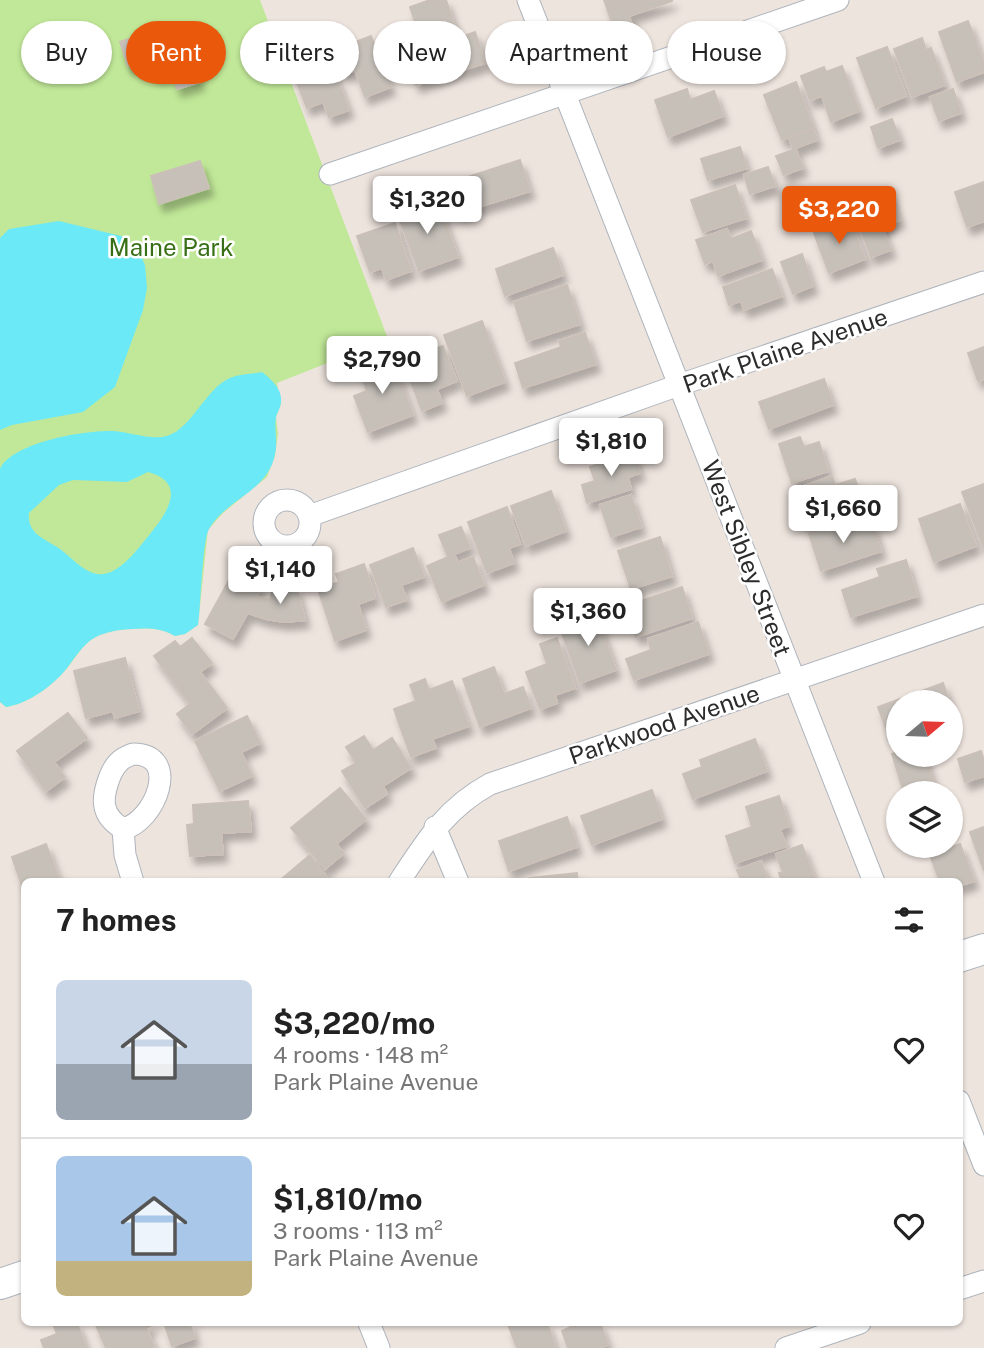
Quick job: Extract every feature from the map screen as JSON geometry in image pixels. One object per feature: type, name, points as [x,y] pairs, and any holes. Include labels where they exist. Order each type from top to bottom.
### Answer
[{"type":"main road","points":[[963,956],[984,949]]},
{"type":"main road","points":[[0,1284],[21,1277]]},
{"type":"street","name":"West Sibley Street","points":[[528,0],[872,878]]},
{"type":"street","points":[[330,174],[838,0]]},
{"type":"street","name":"Park Plaine Avenue","points":[[309,516],[679,385],[984,282]]},
{"type":"street","name":"Parkwood Avenue","points":[[402,878],[435,827],[472,794],[490,784],[984,615]]},
{"type":"street","points":[[435,827],[456,878]]},
{"type":"street","points":[[123,829],[125,855],[132,878]]},
{"type":"street","points":[[963,1111],[984,1165]]},
{"type":"street","points":[[963,1288],[984,1281]]},
{"type":"street","points":[[370,1326],[379,1348]]},
{"type":"street","points":[[786,1348],[851,1326]]},
{"type":"green space","name":"Maine Park","points":[[0,0],[260,0],[268,21],[240,21],[240,84],[292,84],[388,339],[277,383],[281,404],[276,417],[278,434],[275,456],[267,477],[223,513],[208,530],[198,625],[185,634],[175,636],[160,630],[144,629],[120,630],[100,635],[88,642],[62,674],[43,690],[21,703],[6,707],[0,702]]},
{"type":"water","points":[[59,221],[121,236],[138,249],[145,265],[147,288],[143,310],[115,387],[83,412],[12,425],[0,430],[0,238],[9,229]]},
{"type":"water","points":[[262,372],[274,383],[281,396],[276,416],[275,454],[264,478],[225,510],[209,529],[198,625],[185,634],[175,636],[160,630],[144,629],[120,630],[100,635],[83,647],[50,685],[21,703],[6,707],[0,702],[0,469],[19,452],[69,435],[113,431],[156,437],[172,434],[189,420],[221,384],[234,377]],"holes":[[[148,472],[168,483],[171,491],[162,517],[134,554],[105,574],[86,570],[37,534],[29,520],[29,513],[59,485],[73,480],[127,482]]]},
{"type":"building","points":[[430,0],[446,0],[453,21],[415,21],[410,7]]},
{"type":"building","points":[[604,0],[672,0],[629,16],[631,21],[611,21]]},
{"type":"building","points":[[968,21],[984,63],[984,72],[957,82],[939,32]]},
{"type":"building","points":[[475,32],[485,63],[471,67],[471,33]]},
{"type":"building","points":[[371,36],[373,41],[373,84],[390,84],[391,87],[365,97],[359,81],[359,41]]},
{"type":"building","points":[[922,38],[926,50],[931,48],[945,85],[912,97],[894,49]]},
{"type":"building","points":[[126,40],[126,60],[120,42]]},
{"type":"building","points":[[887,47],[906,96],[876,108],[857,58]]},
{"type":"building","points":[[842,66],[859,111],[831,122],[822,96],[810,100],[801,76],[824,67],[826,72]]},
{"type":"building","points":[[796,82],[813,127],[782,140],[764,95]]},
{"type":"building","points":[[175,84],[193,84],[177,89]]},
{"type":"building","points":[[298,84],[339,84],[349,110],[329,117],[323,102],[307,108]]},
{"type":"building","points":[[687,89],[690,100],[714,91],[723,116],[668,137],[655,100]]},
{"type":"building","points":[[953,89],[961,113],[939,121],[930,97]]},
{"type":"building","points":[[892,119],[900,140],[878,148],[871,127]]},
{"type":"building","points":[[813,129],[817,140],[793,149],[789,138]]},
{"type":"building","points":[[740,147],[747,168],[708,180],[701,159]]},
{"type":"building","points":[[795,149],[803,168],[784,175],[776,156]]},
{"type":"building","points":[[520,160],[530,191],[459,213],[450,183]]},
{"type":"building","points":[[200,161],[209,188],[159,204],[151,176]]},
{"type":"building","points":[[768,167],[775,186],[750,194],[744,175]]},
{"type":"building","points":[[984,182],[984,221],[967,227],[955,192]]},
{"type":"building","points":[[735,185],[746,218],[703,232],[691,200]]},
{"type":"building","points":[[889,191],[900,220],[882,227],[891,250],[871,257],[852,205]]},
{"type":"building","points":[[420,203],[422,209],[438,203],[458,257],[419,271],[397,212]]},
{"type":"building","points":[[850,220],[865,259],[829,273],[814,233]]},
{"type":"building","points":[[395,223],[411,271],[386,280],[382,268],[370,272],[357,236]]},
{"type":"building","points":[[727,229],[731,239],[751,231],[762,260],[718,276],[713,261],[705,264],[696,240]]},
{"type":"building","points":[[553,248],[563,275],[505,296],[496,269]]},
{"type":"building","points":[[802,254],[813,286],[793,294],[781,262]]},
{"type":"building","points":[[772,269],[782,296],[744,310],[741,301],[729,305],[723,287]]},
{"type":"building","points":[[567,285],[580,324],[527,341],[514,302]]},
{"type":"building","points":[[482,321],[505,382],[467,396],[444,335]]},
{"type":"building","points":[[585,333],[596,364],[523,388],[515,363],[561,347],[559,341]]},
{"type":"building","points":[[443,346],[457,381],[437,389],[442,403],[422,411],[403,360]]},
{"type":"building","points":[[984,347],[984,379],[978,381],[968,353]]},
{"type":"building","points":[[391,356],[413,415],[368,432],[354,396],[367,391],[359,368]]},
{"type":"building","points":[[824,379],[833,405],[769,429],[759,402]]},
{"type":"building","points":[[800,437],[804,447],[819,442],[828,471],[792,483],[779,444]]},
{"type":"building","points":[[634,453],[640,473],[628,477],[631,489],[587,503],[582,485],[595,481],[590,467]]},
{"type":"building","points":[[832,476],[835,485],[855,479],[866,509],[807,530],[793,490]]},
{"type":"building","points":[[984,484],[984,546],[983,546],[962,492]]},
{"type":"building","points":[[551,491],[566,531],[526,546],[511,506]]},
{"type":"building","points":[[631,495],[641,527],[611,537],[600,505]]},
{"type":"building","points":[[960,504],[976,546],[934,562],[919,519]]},
{"type":"building","points":[[507,507],[520,544],[509,548],[514,563],[487,573],[468,522]]},
{"type":"building","points":[[845,522],[849,532],[873,524],[881,551],[821,571],[809,534]]},
{"type":"building","points":[[461,527],[470,548],[454,554],[458,563],[473,557],[484,585],[442,602],[427,566],[448,557],[439,535]]},
{"type":"building","points":[[660,537],[672,576],[631,589],[618,551]]},
{"type":"building","points":[[413,548],[424,577],[401,585],[407,600],[386,607],[370,565]]},
{"type":"building","points":[[906,560],[917,596],[851,617],[842,590],[880,577],[877,569]]},
{"type":"building","points":[[364,564],[375,598],[358,604],[366,630],[335,641],[318,589],[339,582],[336,574]]},
{"type":"building","points":[[234,571],[262,587],[233,639],[205,624]]},
{"type":"building","points":[[273,587],[297,588],[305,620],[284,622],[248,613],[258,597],[270,600]]},
{"type":"building","points":[[682,587],[692,618],[636,637],[626,606]]},
{"type":"building","points":[[596,614],[616,670],[580,683],[560,627]]},
{"type":"building","points":[[698,622],[709,654],[634,680],[626,659],[651,650],[648,639]]},
{"type":"building","points":[[192,638],[212,663],[200,672],[227,708],[192,734],[177,714],[190,704],[154,656],[175,641],[180,647]]},
{"type":"building","points":[[557,638],[575,688],[555,695],[557,703],[540,709],[526,672],[547,664],[540,644]]},
{"type":"building","points":[[125,658],[139,711],[115,718],[113,711],[86,718],[74,671]]},
{"type":"building","points":[[494,667],[504,694],[523,687],[531,708],[480,727],[463,679]]},
{"type":"building","points":[[425,679],[429,690],[452,681],[469,726],[432,739],[436,748],[411,757],[394,709],[416,701],[410,685]]},
{"type":"building","points":[[943,683],[946,690],[924,690]]},
{"type":"building","points":[[886,704],[886,729],[878,707]]},
{"type":"building","points":[[68,713],[87,738],[54,762],[65,777],[46,791],[17,751]]},
{"type":"building","points":[[247,716],[260,743],[241,752],[252,776],[220,791],[195,741]]},
{"type":"building","points":[[364,736],[373,750],[392,738],[411,768],[383,786],[387,794],[365,808],[342,771],[356,763],[346,747]]},
{"type":"building","points":[[755,739],[767,771],[693,799],[683,774],[702,767],[700,760]]},
{"type":"building","points":[[981,751],[984,776],[965,782],[960,767],[963,767],[963,757]]},
{"type":"building","points":[[896,767],[928,767],[933,781],[900,781]]},
{"type":"building","points":[[340,788],[366,819],[336,844],[344,853],[325,869],[291,828]]},
{"type":"building","points":[[652,790],[662,819],[592,845],[581,816]]},
{"type":"building","points":[[779,796],[789,826],[780,829],[786,846],[735,863],[726,836],[752,827],[746,807]]},
{"type":"building","points":[[248,801],[251,831],[221,833],[223,854],[190,856],[187,825],[194,824],[193,805]]},
{"type":"building","points":[[567,817],[577,847],[509,871],[499,841]]},
{"type":"building","points":[[984,827],[984,871],[970,832]]},
{"type":"building","points":[[46,844],[59,878],[21,878],[21,883],[12,857]]},
{"type":"building","points":[[802,845],[814,878],[781,878],[779,873],[783,872],[776,854]]},
{"type":"building","points":[[963,852],[974,881],[963,885],[963,878],[939,878],[931,858],[963,858]]},
{"type":"building","points":[[310,855],[327,878],[283,878]]},
{"type":"building","points":[[761,861],[767,878],[740,878],[737,870]]},
{"type":"building","points":[[577,873],[578,878],[529,878]]},
{"type":"building","points":[[54,1326],[78,1326],[86,1348],[44,1348],[41,1340],[57,1334]]},
{"type":"building","points":[[96,1326],[150,1326],[146,1328],[155,1348],[106,1348]]},
{"type":"building","points":[[165,1326],[190,1326],[195,1338],[172,1346]]},
{"type":"building","points":[[548,1326],[556,1348],[517,1348],[509,1327]]},
{"type":"building","points":[[573,1326],[601,1326],[608,1345],[599,1348],[568,1348],[562,1331]]}]
